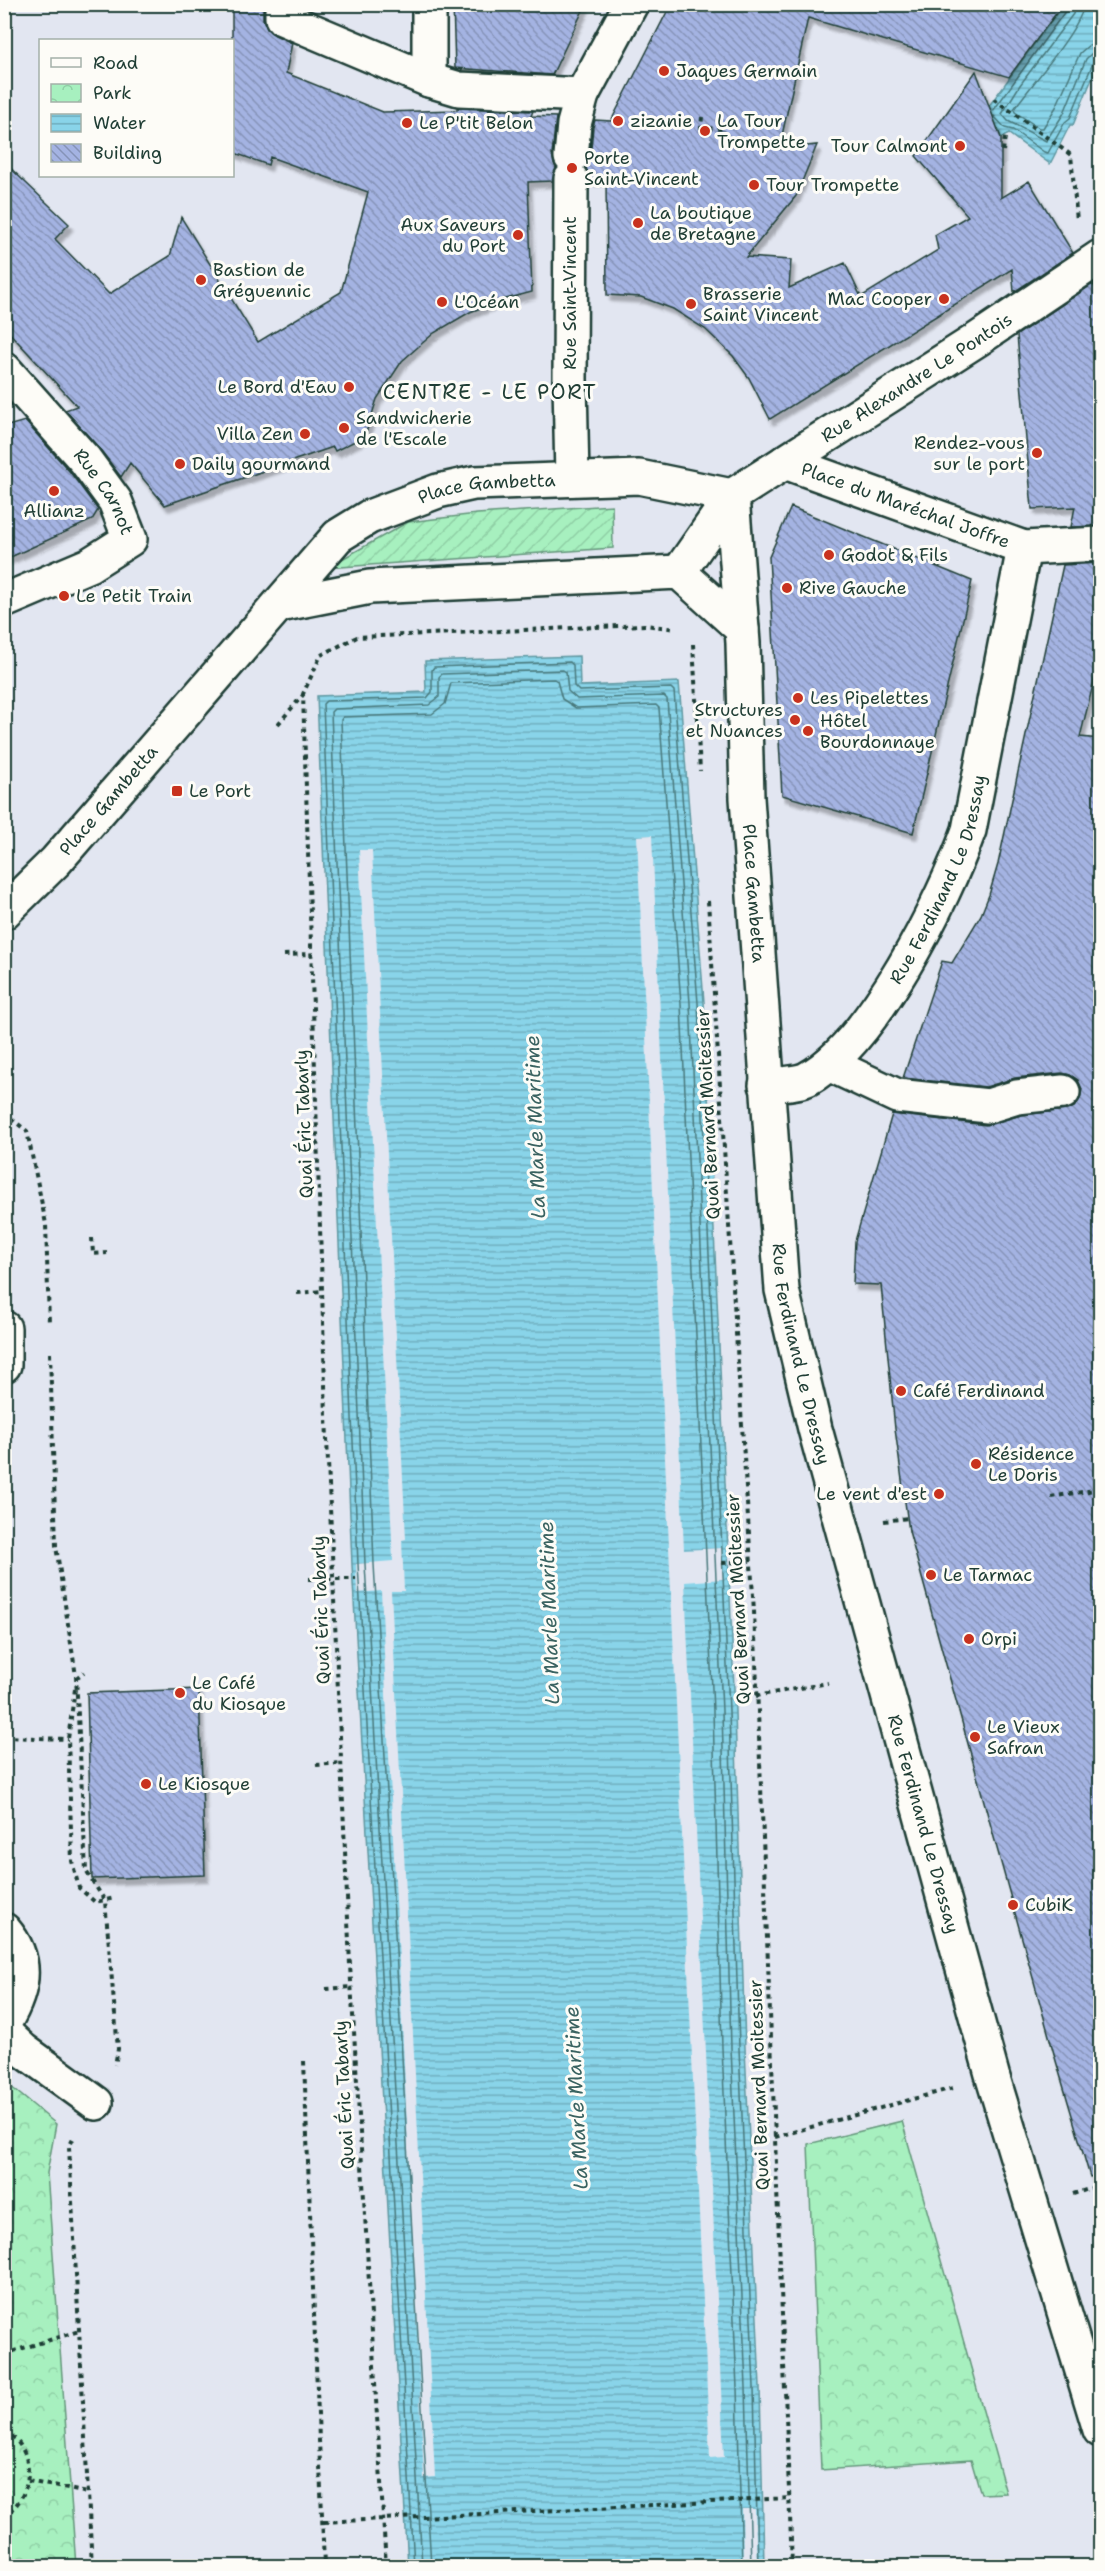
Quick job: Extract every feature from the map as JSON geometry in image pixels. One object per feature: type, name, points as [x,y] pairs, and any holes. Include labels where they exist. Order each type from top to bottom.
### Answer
[{"type":"main road","points":[[429,4],[429,80]]},
{"type":"main road","name":"Rue Saint-Vincent","points":[[572,479],[571,168],[574,124],[582,95],[631,4]]},
{"type":"main road","points":[[282,11],[429,80],[459,89],[582,95]]},
{"type":"main road","name":"Rue Alexandre Le Pontois","points":[[732,496],[978,339],[1101,257]]},
{"type":"main road","name":"Rue Carnot","points":[[4,369],[85,460],[115,501],[130,539],[89,564],[4,601]]},
{"type":"main road","name":"Place du Maréchal Joffre","points":[[784,462],[1024,548]]},
{"type":"main road","name":"Place Gambetta","points":[[4,912],[56,861],[338,536],[369,517],[438,491],[474,483],[639,477],[732,496],[742,629],[747,798],[766,1085]]},
{"type":"main road","points":[[679,572],[732,496]]},
{"type":"main road","points":[[1024,548],[1101,544]]},
{"type":"main road","name":"Rue Ferdinand Le Dressay","points":[[1024,548],[969,830],[955,870],[900,973],[853,1038],[829,1064],[804,1080],[766,1085],[779,1265],[792,1339],[869,1631],[993,2078],[1101,2430]]},
{"type":"main road","points":[[279,605],[370,587],[679,572],[742,629]]},
{"type":"main road","points":[[829,1064],[897,1096],[988,1106],[1017,1097],[1063,1092]]},
{"type":"main road","points":[[4,1328],[6,1349],[4,1365]]},
{"type":"main road","points":[[4,1930],[16,1944],[22,1974],[17,2003],[4,2023]]},
{"type":"main road","points":[[4,2032],[23,2050],[96,2103]]},
{"type":"path","points":[[994,99],[1071,155],[1078,230]]},
{"type":"path","points":[[702,117],[701,128],[724,129],[723,133]]},
{"type":"path","points":[[1003,151],[1005,137]]},
{"type":"path","name":"Quai Éric Tabarly","points":[[386,2566],[351,1987],[341,1763],[322,1291],[303,694],[321,655],[357,637],[645,625],[680,630]]},
{"type":"path","points":[[693,644],[701,775]]},
{"type":"path","points":[[278,724],[303,694]]},
{"type":"path","name":"Quai Bernard Moitessier","points":[[708,895],[750,1562],[792,2566]]},
{"type":"path","points":[[284,955],[311,954]]},
{"type":"path","points":[[4,1113],[27,1131],[30,1143],[46,1224],[49,1331]]},
{"type":"path","points":[[92,1238],[93,1254],[107,1253]]},
{"type":"path","points":[[297,1293],[322,1291]]},
{"type":"path","points":[[50,1343],[56,1546],[76,1676],[86,1871],[105,1901],[118,2049],[114,2074],[69,2147],[92,2566]]},
{"type":"path","points":[[1051,1497],[1101,1489]]},
{"type":"path","points":[[723,1563],[750,1562]]},
{"type":"path","points":[[309,1580],[356,1579]]},
{"type":"path","points":[[76,1676],[84,1672]]},
{"type":"path","points":[[76,1676],[68,1739],[72,1861],[79,1888],[95,1902],[115,1898]]},
{"type":"path","points":[[756,1696],[828,1683]]},
{"type":"path","points":[[4,1737],[68,1739]]},
{"type":"path","points":[[316,1765],[341,1763]]},
{"type":"path","points":[[326,1989],[351,1987]]},
{"type":"path","points":[[304,2061],[324,2566]]},
{"type":"path","points":[[775,2137],[993,2078]]},
{"type":"path","points":[[4,2354],[79,2331]]},
{"type":"path","points":[[4,2431],[22,2447],[28,2463],[28,2481],[22,2498],[4,2515]]},
{"type":"path","points":[[28,2481],[88,2493]]},
{"type":"path","points":[[324,2522],[789,2498]]},
{"type":"green space","points":[[612,505],[613,548],[326,568],[408,522],[477,514]]},
{"type":"green space","points":[[4,2081],[56,2124],[47,2173],[76,2566],[5,2566]]},
{"type":"green space","points":[[902,2121],[1006,2493],[981,2494],[971,2460],[821,2470],[808,2144]]},
{"type":"water","points":[[1063,5],[1100,5],[1100,59],[1073,125],[1070,125],[1050,164],[1009,134],[1001,138],[998,129],[983,114]]},
{"type":"water","name":"La Marle Maritime","points":[[579,656],[580,686],[679,682],[704,1002],[735,1711],[745,2048],[760,2387],[764,2566],[408,2566],[352,1565],[317,696],[426,692],[425,661]]},
{"type":"pier","points":[[652,835],[684,1550],[722,1548],[723,1579],[685,1582],[724,2457],[710,2458],[637,836]]},
{"type":"pier","points":[[359,850],[372,850],[406,1539],[402,1540],[404,1591],[391,1591],[435,2477],[424,2478],[381,1591],[357,1593],[356,1564],[393,1561]]},
{"type":"pier","points":[[742,2509],[755,2509],[757,2566],[743,2566]]},
{"type":"building","points":[[232,4],[263,4],[263,19],[267,29],[292,43],[286,73],[383,112],[457,110],[457,108],[533,111],[531,116],[556,117],[552,155],[556,168],[552,181],[528,182],[532,292],[470,312],[434,333],[402,361],[377,399],[365,436],[335,451],[333,447],[165,505],[130,463],[121,477],[65,410],[77,406],[4,327],[4,162],[69,224],[55,239],[109,294],[170,256],[181,217],[258,342],[341,292],[368,192],[270,157],[268,165],[234,153],[234,39],[232,39]]},
{"type":"building","points":[[453,4],[586,4],[552,75],[455,68]]},
{"type":"building","points":[[671,4],[1063,4],[1009,77],[808,18],[779,149],[817,145],[796,196],[746,257],[791,260],[789,288],[845,263],[861,297],[938,250],[935,235],[968,216],[916,156],[976,71],[1001,138],[1001,198],[1029,181],[1073,253],[1014,292],[1012,269],[770,419],[749,378],[733,356],[705,329],[673,309],[641,297],[607,295],[606,179],[590,180],[586,168],[590,159],[593,127],[595,120],[611,121]]},
{"type":"building","points":[[1093,284],[1101,297],[1101,526],[1071,527],[1075,507],[1032,509],[1017,335]]},
{"type":"building","points":[[25,421],[70,472],[98,510],[92,520],[4,560],[4,427]]},
{"type":"building","points":[[791,507],[972,581],[913,833],[782,795],[769,557]]},
{"type":"building","points":[[1101,563],[1101,653],[1080,737],[1101,739],[1101,2175],[1090,2177],[909,1531],[895,1429],[881,1285],[853,1284],[855,1241],[892,1114],[986,1125],[1021,1115],[1066,1110],[1074,1107],[1080,1099],[1082,1089],[1078,1080],[1062,1073],[1015,1078],[986,1087],[903,1078],[942,961],[952,963],[981,915],[989,895],[998,864],[1063,565]]},
{"type":"building","name":"Le Kiosque","points":[[199,1689],[205,1875],[92,1879],[87,1693]]},
{"type":"place","name":"Jaques Germain","points":[[664,71]]},
{"type":"place","name":"zizanie","points":[[618,121]]},
{"type":"place","name":"Le P'tit Belon","points":[[407,123]]},
{"type":"place","name":"La Tour Trompette","points":[[705,131]]},
{"type":"place","name":"Tour Calmont","points":[[960,146]]},
{"type":"place","name":"Porte Saint-Vincent","points":[[572,168]]},
{"type":"place","name":"Tour Trompette","points":[[754,185]]},
{"type":"place","name":"La boutique de Bretagne","points":[[638,223]]},
{"type":"place","name":"Aux Saveurs du Port","points":[[518,235]]},
{"type":"place","name":"Bastion de Gréguennic","points":[[201,280]]},
{"type":"place","name":"Mac Cooper","points":[[944,299]]},
{"type":"place","name":"L'Océan","points":[[442,302]]},
{"type":"place","name":"Brasserie Saint Vincent","points":[[691,304]]},
{"type":"place","name":"Le Bord d'Eau","points":[[349,387]]},
{"type":"place","name":"Sandwicherie de l'Escale","points":[[344,428]]},
{"type":"place","name":"Villa Zen","points":[[305,434]]},
{"type":"place","name":"Rendez-vous sur le port","points":[[1037,453]]},
{"type":"place","name":"Daily gourmand","points":[[180,464]]},
{"type":"place","name":"Allianz","points":[[54,491]]},
{"type":"place","name":"Godot & Fils","points":[[829,555]]},
{"type":"place","name":"Rive Gauche","points":[[787,588]]},
{"type":"place","name":"Le Petit Train","points":[[64,596]]},
{"type":"place","name":"Les Pipelettes","points":[[798,698]]},
{"type":"place","name":"Structures et Nuances","points":[[795,720]]},
{"type":"place","name":"Hôtel Bourdonnaye","points":[[808,731]]},
{"type":"place","name":"Le Port","points":[[177,791]]},
{"type":"place","name":"Café Ferdinand","points":[[901,1391]]},
{"type":"place","name":"Résidence Le Doris","points":[[976,1464]]},
{"type":"place","name":"Le vent d'est","points":[[939,1494]]},
{"type":"place","name":"Le Tarmac","points":[[931,1575]]},
{"type":"place","name":"Orpi","points":[[969,1639]]},
{"type":"place","name":"Le Café du Kiosque","points":[[180,1693]]},
{"type":"place","name":"Le Vieux Safran","points":[[975,1737]]},
{"type":"place","name":"Le Kiosque","points":[[146,1784]]},
{"type":"place","name":"CubiK","points":[[1013,1905]]},
{"type":"district","name":"CENTRE - LE PORT","points":[[490,392]]}]
